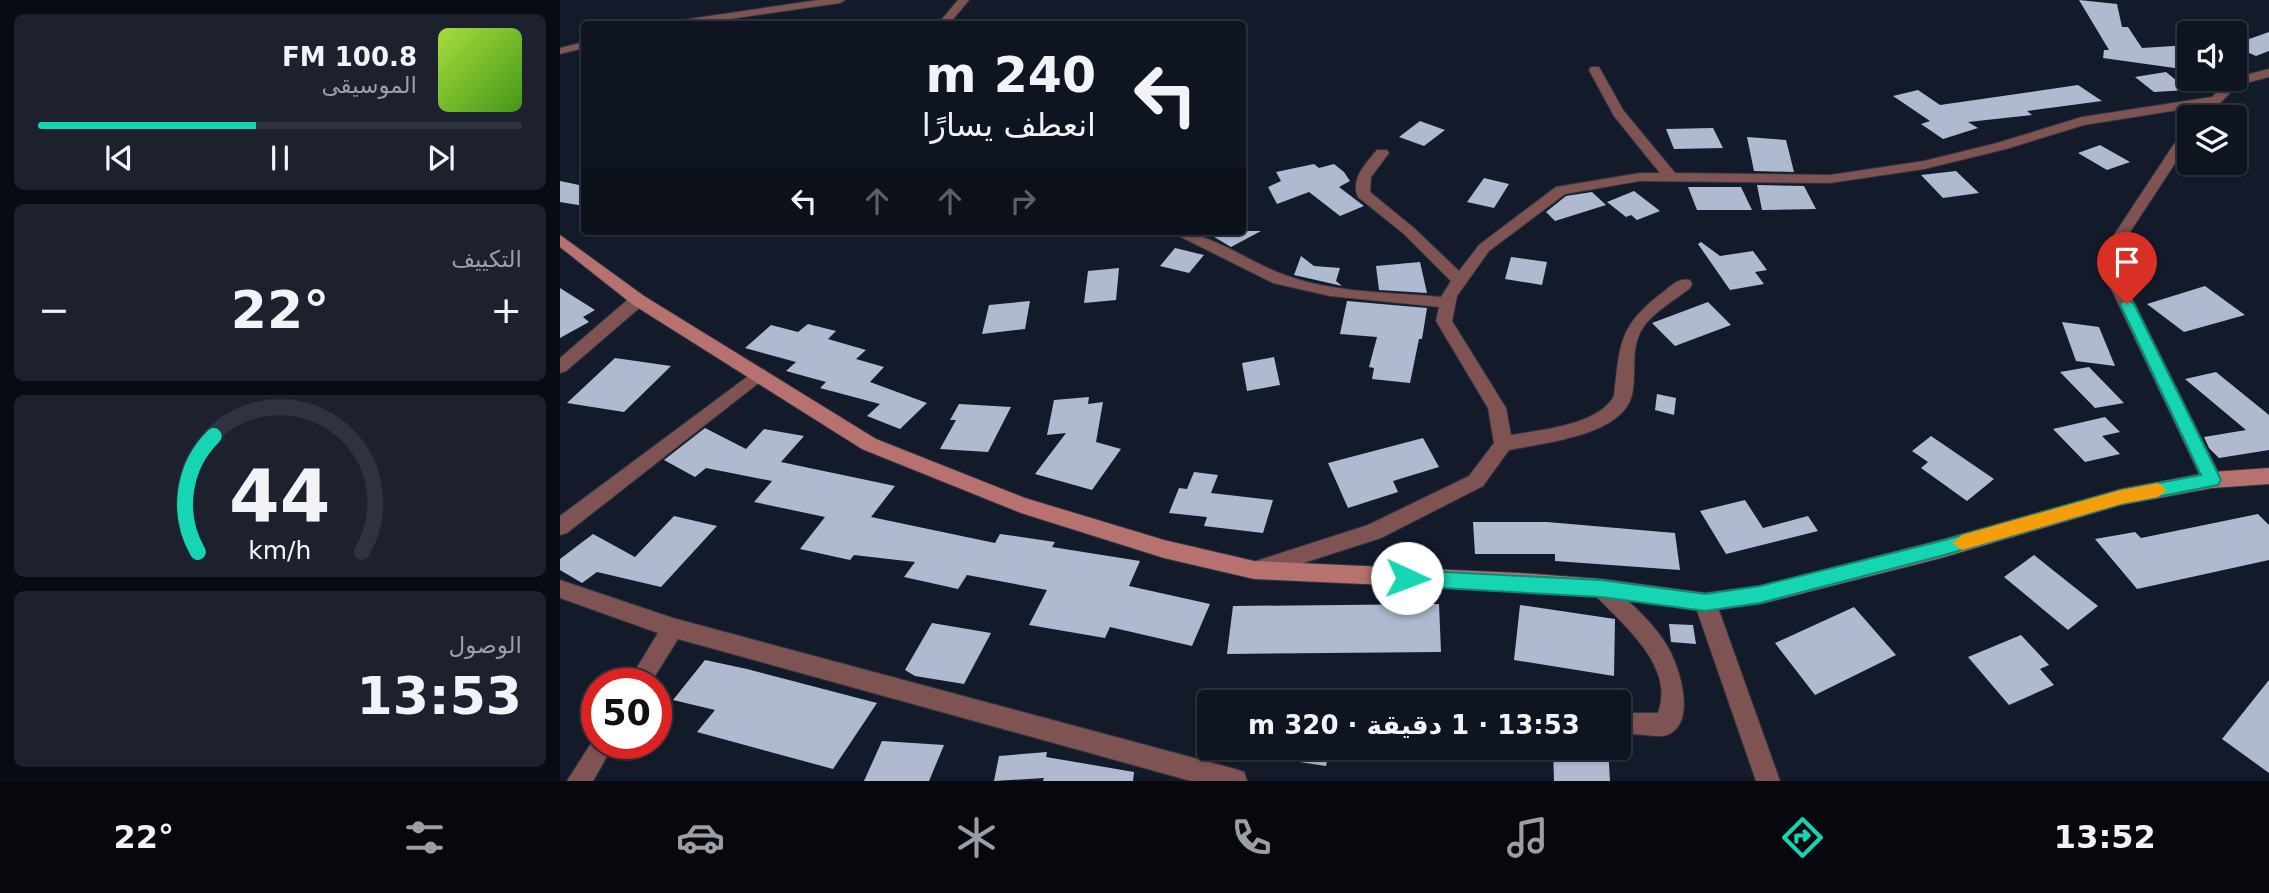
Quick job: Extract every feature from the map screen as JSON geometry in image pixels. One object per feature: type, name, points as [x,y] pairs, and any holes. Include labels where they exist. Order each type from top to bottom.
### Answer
[{"type":"main road","points":[[560,240],[638,300],[869,444],[1008,500],[1164,549],[1254,570],[1601,589],[1705,602],[1760,595],[1941,549],[2121,497],[2212,480],[2269,476]]},
{"type":"street","points":[[697,21],[841,0]]},
{"type":"street","points":[[946,21],[964,0]]},
{"type":"street","points":[[560,51],[581,46]]},
{"type":"street","points":[[1595,70],[1608,103],[1648,145],[1671,178]]},
{"type":"street","points":[[2211,105],[2234,82],[2269,73]]},
{"type":"street","points":[[1503,444],[1497,408],[1444,321],[1448,303],[1484,248],[1561,190],[1604,181],[1671,178],[1830,179],[1924,165],[2001,146],[2082,121],[2216,100]]},
{"type":"street","points":[[2177,150],[2121,235],[2116,282],[2212,480]]},
{"type":"street","points":[[1382,153],[1366,172],[1363,194],[1409,230],[1460,281]]},
{"type":"street","points":[[1185,235],[1279,279],[1330,291],[1448,303]]},
{"type":"street","points":[[1254,570],[1374,532],[1476,481],[1503,444],[1567,431],[1609,416],[1623,399],[1626,358],[1635,327],[1684,284]]},
{"type":"street","points":[[560,367],[638,300]]},
{"type":"street","points":[[560,527],[758,374]]},
{"type":"street","points":[[560,589],[673,628],[1235,781]]},
{"type":"street","points":[[1601,589],[1656,643],[1668,668],[1671,715],[1663,725],[1631,723]]},
{"type":"street","points":[[1705,602],[1768,781]]},
{"type":"street","points":[[648,668],[673,628]]},
{"type":"street","points":[[579,781],[593,759]]},
{"type":"building","points":[[2079,0],[2117,4],[2122,27],[2128,27],[2142,48],[2177,46],[2177,68],[2103,58],[2104,50],[2109,50]]},
{"type":"building","points":[[2269,32],[2269,51],[2256,56],[2247,52],[2247,40]]},
{"type":"building","points":[[2166,72],[2177,81],[2177,91],[2154,92],[2135,77]]},
{"type":"building","points":[[2078,85],[2102,101],[2027,111],[2032,115],[1968,122],[1978,128],[1943,139],[1921,124],[1930,121],[1893,96],[1918,90],[1940,105]]},
{"type":"building","points":[[1420,121],[1445,130],[1424,146],[1399,137]]},
{"type":"building","points":[[1713,128],[1723,148],[1674,149],[1666,129]]},
{"type":"building","points":[[1747,137],[1786,140],[1794,172],[1754,171]]},
{"type":"building","points":[[2100,145],[2130,162],[2107,170],[2078,153]]},
{"type":"building","points":[[1314,164],[1319,168],[1334,164],[1344,172],[1350,181],[1339,187],[1364,206],[1340,216],[1309,192],[1277,204],[1268,187],[1281,181],[1276,172]]},
{"type":"building","points":[[1956,171],[1979,193],[1943,198],[1921,175]]},
{"type":"building","points":[[1484,178],[1509,184],[1494,208],[1467,202]]},
{"type":"building","points":[[560,181],[581,185],[581,206],[560,202]]},
{"type":"building","points":[[1757,185],[1804,186],[1816,209],[1762,210]]},
{"type":"building","points":[[1688,187],[1741,187],[1752,210],[1697,210]]},
{"type":"building","points":[[1634,191],[1660,211],[1637,220],[1631,215],[1626,217],[1607,202]]},
{"type":"building","points":[[1592,192],[1606,205],[1555,221],[1546,212],[1566,196]]},
{"type":"building","points":[[1246,231],[1261,231],[1231,247],[1211,235],[1246,235]]},
{"type":"building","points":[[1701,242],[1720,256],[1753,251],[1767,270],[1755,272],[1764,284],[1730,290],[1698,244]]},
{"type":"building","points":[[1175,248],[1204,255],[1189,273],[1160,266]]},
{"type":"building","points":[[1301,256],[1314,266],[1340,268],[1336,281],[1342,286],[1294,275]]},
{"type":"building","points":[[1511,257],[1547,262],[1542,285],[1505,279]]},
{"type":"building","points":[[1420,262],[1427,293],[1379,290],[1376,266]]},
{"type":"building","points":[[1119,268],[1116,300],[1084,303],[1088,271]]},
{"type":"building","points":[[2205,286],[2245,315],[2184,332],[2147,304]]},
{"type":"building","points":[[560,288],[595,310],[583,317],[589,322],[560,338]]},
{"type":"building","points":[[1030,301],[1025,329],[982,334],[989,305]]},
{"type":"building","points":[[1347,301],[1427,308],[1410,383],[1372,379],[1374,368],[1369,367],[1377,337],[1340,334]]},
{"type":"building","points":[[1708,302],[1731,325],[1675,346],[1652,323]]},
{"type":"building","points":[[2062,322],[2099,327],[2115,366],[2076,361]]},
{"type":"building","points":[[808,324],[836,331],[828,339],[866,350],[856,359],[884,367],[870,382],[927,403],[900,429],[867,416],[880,404],[820,388],[826,382],[786,371],[796,362],[745,348],[771,325],[798,332]]},
{"type":"building","points":[[1274,357],[1280,385],[1247,391],[1242,363]]},
{"type":"building","points":[[615,358],[671,366],[624,412],[567,403]]},
{"type":"building","points":[[2089,367],[2124,403],[2095,408],[2060,372]]},
{"type":"building","points":[[2216,372],[2269,415],[2269,450],[2219,458],[2209,448],[2204,437],[2246,430],[2185,379]]},
{"type":"building","points":[[1657,394],[1676,398],[1674,415],[1655,410]]},
{"type":"building","points":[[1089,397],[1088,404],[1103,402],[1096,442],[1121,449],[1092,490],[1035,474],[1066,433],[1047,435],[1054,400]]},
{"type":"building","points":[[959,404],[1011,407],[988,452],[940,449],[956,420],[950,420]]},
{"type":"building","points":[[2105,417],[2120,432],[2102,436],[2120,454],[2085,462],[2053,429]]},
{"type":"building","points":[[705,428],[746,449],[764,429],[804,436],[781,462],[895,486],[871,517],[995,543],[1000,534],[1055,542],[1052,547],[1140,561],[1129,586],[1210,604],[1192,646],[1110,627],[1105,638],[1029,625],[1047,590],[967,575],[958,589],[904,577],[915,562],[854,555],[850,560],[800,549],[825,517],[754,502],[772,481],[706,468],[695,477],[664,460]]},
{"type":"building","points":[[1931,436],[1994,479],[1967,501],[1921,468],[1928,462],[1912,451]]},
{"type":"building","points":[[1423,438],[1439,467],[1393,481],[1398,492],[1348,508],[1328,463]]},
{"type":"building","points":[[1194,472],[1218,475],[1211,493],[1273,500],[1263,533],[1204,526],[1207,517],[1169,513],[1179,488],[1187,489]]},
{"type":"building","points":[[1745,500],[1763,528],[1808,516],[1818,531],[1726,554],[1700,511]]},
{"type":"building","points":[[2258,514],[2269,525],[2269,560],[2137,589],[2095,539],[2135,532],[2141,538]]},
{"type":"building","points":[[674,516],[717,526],[661,587],[597,572],[582,583],[560,570],[560,559],[593,534],[635,557]]},
{"type":"building","points":[[1473,522],[1547,522],[1675,533],[1680,570],[1555,561],[1555,554],[1475,554]]},
{"type":"building","points":[[2034,555],[2098,606],[2068,630],[2004,577]]},
{"type":"building","points":[[1439,604],[1441,652],[1227,654],[1233,606]]},
{"type":"building","points":[[1520,605],[1615,619],[1614,676],[1514,660]]},
{"type":"building","points":[[1854,607],[1896,655],[1815,695],[1775,643]]},
{"type":"building","points":[[932,623],[991,633],[964,684],[915,676],[905,670]]},
{"type":"building","points":[[1669,624],[1693,625],[1696,644],[1671,642]]},
{"type":"building","points":[[2021,635],[2049,665],[2040,669],[2054,685],[2009,705],[1968,657]]},
{"type":"building","points":[[705,660],[877,703],[833,769],[697,732],[715,710],[673,700]]},
{"type":"building","points":[[2269,680],[2269,773],[2222,739]]},
{"type":"building","points":[[882,741],[944,745],[929,781],[864,781]]},
{"type":"building","points":[[1047,752],[1046,757],[1134,772],[1133,781],[1043,781],[1044,778],[994,781],[999,756]]},
{"type":"building","points":[[1286,760],[1327,760],[1326,766]]},
{"type":"building","points":[[1553,760],[1609,760],[1610,781],[1554,781]]},
{"type":"slow traffic","points":[[1962,543],[2121,497],[2158,490]]},
{"type":"route","points":[[1407,578],[1518,582],[1705,602],[1760,595],[1941,549],[2121,497],[2212,480],[2127,304]]}]
